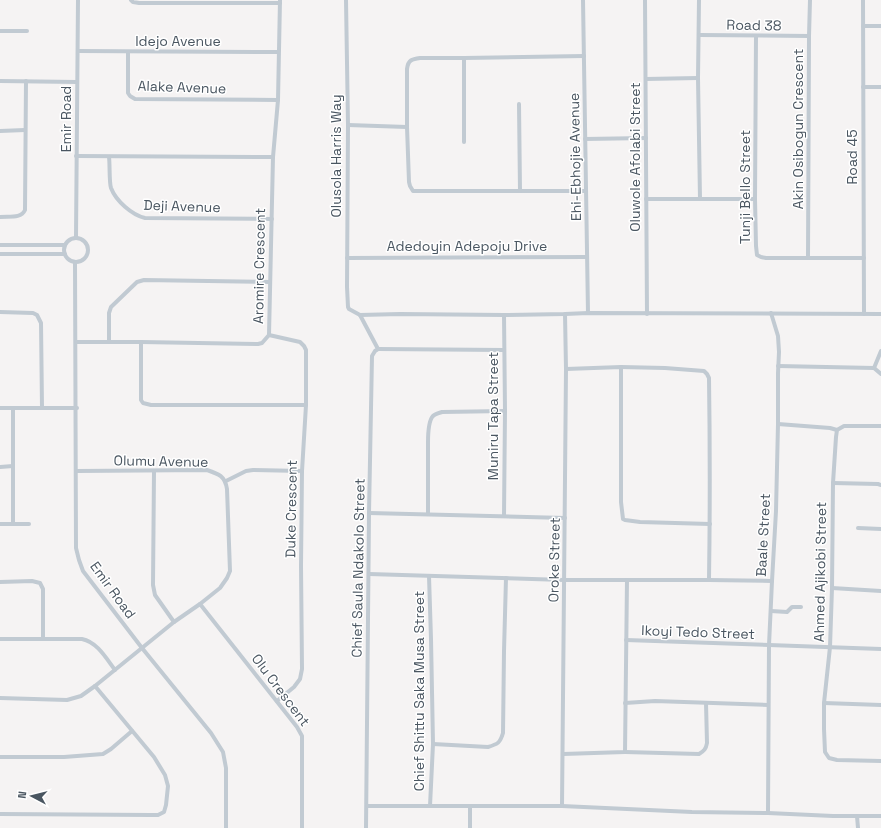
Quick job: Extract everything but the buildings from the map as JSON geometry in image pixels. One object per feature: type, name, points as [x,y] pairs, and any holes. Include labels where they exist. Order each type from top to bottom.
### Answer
[{"type":"street","name":"Emir Road","points":[[76,238],[78,0]]},
{"type":"street","points":[[131,0],[139,3],[280,1]]},
{"type":"street","name":"Olusola Harris Way","points":[[346,0],[348,304],[349,309],[360,315]]},
{"type":"street","name":"Ehi-Ebhojie Avenue","points":[[583,0],[588,313]]},
{"type":"street","name":"Oluwole Afolabi Street","points":[[645,0],[647,314]]},
{"type":"street","points":[[699,0],[698,78],[700,199]]},
{"type":"street","name":"Akin Osibogun Crescent","points":[[808,258],[810,0]]},
{"type":"street","name":"Road 45","points":[[863,0],[864,314]]},
{"type":"street","name":"Aromire Crescent","points":[[76,342],[258,344],[262,343],[269,335],[273,157],[278,100],[280,1]]},
{"type":"street","points":[[863,26],[881,26]]},
{"type":"street","points":[[0,31],[27,31]]},
{"type":"street","name":"Road 38","points":[[699,35],[809,36]]},
{"type":"street","name":"Tunji Bello Street","points":[[756,36],[756,253],[758,256],[766,258],[864,258]]},
{"type":"street","name":"Idejo Avenue","points":[[78,51],[278,52]]},
{"type":"street","name":"Alake Avenue","points":[[128,52],[128,93],[135,99],[278,100]]},
{"type":"street","points":[[584,56],[412,59],[408,62],[407,69],[407,127],[409,182],[413,191],[586,192]]},
{"type":"street","points":[[464,58],[464,142]]},
{"type":"street","points":[[646,79],[698,78]]},
{"type":"street","points":[[0,81],[77,82]]},
{"type":"street","points":[[0,216],[20,216],[23,215],[25,210],[26,81]]},
{"type":"street","points":[[863,87],[881,87]]},
{"type":"street","points":[[519,104],[520,191]]},
{"type":"street","points":[[348,125],[407,127]]},
{"type":"street","points":[[0,131],[25,130]]},
{"type":"street","points":[[585,139],[646,138]]},
{"type":"street","points":[[76,156],[273,157]]},
{"type":"street","name":"Deji Avenue","points":[[109,157],[111,187],[123,204],[138,216],[145,218],[272,219]]},
{"type":"street","points":[[646,199],[755,199]]},
{"type":"street","points":[[76,238],[83,240],[88,250],[83,260],[75,262],[69,260],[65,254],[64,248],[69,240],[76,238]]},
{"type":"street","points":[[0,245],[65,245]]},
{"type":"street","points":[[0,254],[65,254]]},
{"type":"street","name":"Adedoyin Adepoju Drive","points":[[347,258],[587,257]]},
{"type":"street","name":"Emir Road","points":[[75,262],[77,471],[76,548],[79,560],[83,571],[142,648],[211,733],[223,752],[226,768],[226,828]]},
{"type":"street","points":[[108,342],[109,313],[111,308],[137,282],[144,280],[270,282]]},
{"type":"street","points":[[0,312],[33,314],[37,315],[40,319],[42,408]]},
{"type":"street","points":[[504,350],[378,349],[360,315],[504,315],[588,313],[881,314]]},
{"type":"street","name":"Baale Street","points":[[768,813],[768,705],[776,511],[779,352],[778,336],[771,313]]},
{"type":"street","name":"Oroke Street","points":[[562,806],[566,314]]},
{"type":"street","name":"Muniru Tapa Street","points":[[504,315],[504,516]]},
{"type":"street","name":"Duke Crescent","points":[[269,335],[300,342],[306,350],[306,405],[302,471],[302,669],[300,679],[294,687],[277,701]]},
{"type":"street","points":[[141,342],[141,400],[143,403],[151,405],[306,405]]},
{"type":"street","name":"Chief Saula Ndakolo Street","points":[[366,828],[372,356],[378,349]]},
{"type":"street","points":[[874,368],[881,351]]},
{"type":"street","points":[[778,366],[874,368],[881,374]]},
{"type":"street","points":[[621,367],[621,502],[623,519],[640,522],[710,524]]},
{"type":"street","points":[[566,369],[621,367],[665,368],[704,372],[707,374],[709,378],[709,580]]},
{"type":"street","points":[[0,408],[76,408]]},
{"type":"street","points":[[13,408],[13,524]]},
{"type":"street","points":[[428,514],[428,443],[430,419],[434,415],[442,412],[505,411]]},
{"type":"street","points":[[778,424],[830,428],[837,430],[844,426],[881,426]]},
{"type":"street","name":"Ahmed Ajikobi Street","points":[[837,430],[832,483],[832,588],[830,647],[824,703],[825,752],[829,758],[837,760],[881,761]]},
{"type":"street","points":[[0,467],[13,466]]},
{"type":"street","name":"Olumu Avenue","points":[[0,698],[67,700],[81,696],[174,622],[220,588],[230,571],[227,489],[226,481],[218,473],[207,470],[77,471]]},
{"type":"street","points":[[226,481],[246,471],[253,470],[302,471]]},
{"type":"street","points":[[154,471],[155,595],[174,622]]},
{"type":"street","points":[[832,483],[878,484],[881,486]]},
{"type":"street","points":[[369,513],[565,518]]},
{"type":"street","points":[[0,524],[30,524]]},
{"type":"street","points":[[858,528],[881,529]]},
{"type":"street","points":[[369,574],[564,580],[772,581]]},
{"type":"street","name":"Chief Shittu Saka Musa Street","points":[[429,576],[433,744],[430,806]]},
{"type":"street","points":[[433,744],[488,747],[495,745],[500,741],[503,733],[506,578]]},
{"type":"street","points":[[625,752],[627,580]]},
{"type":"street","points":[[0,582],[40,583],[43,589],[43,639]]},
{"type":"street","points":[[832,588],[881,591]]},
{"type":"street","name":"Olu Crescent","points":[[200,604],[277,701],[302,736],[302,828]]},
{"type":"street","points":[[771,611],[787,612],[792,607],[801,607]]},
{"type":"street","points":[[0,639],[87,640],[92,642],[115,670]]},
{"type":"street","name":"Ikoyi Tedo Street","points":[[626,640],[881,649]]},
{"type":"street","points":[[0,814],[158,815],[164,812],[168,786],[165,775],[154,757],[95,686]]},
{"type":"street","points":[[626,703],[654,701],[768,705]]},
{"type":"street","points":[[563,754],[625,752],[700,754],[706,747],[707,743],[706,703]]},
{"type":"street","points":[[824,703],[881,705]]},
{"type":"street","points":[[0,756],[64,757],[102,754],[111,749],[132,731]]},
{"type":"street","points":[[367,806],[562,806],[692,812],[881,816]]},
{"type":"street","points":[[470,806],[470,828]]},
{"type":"street","points":[[857,816],[858,828]]}]
